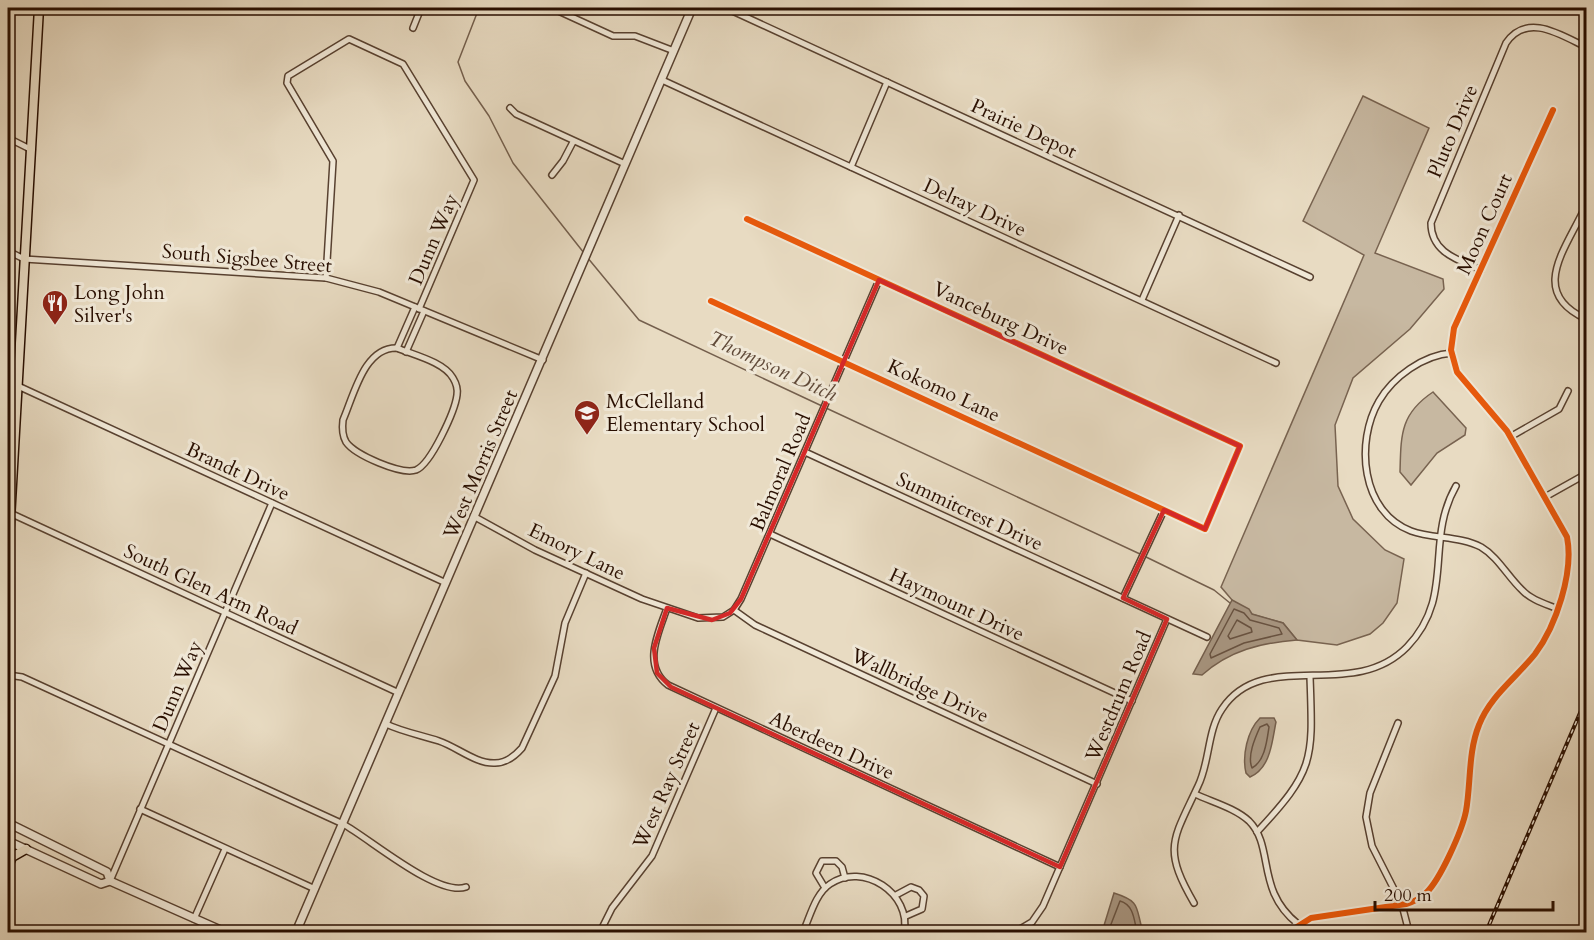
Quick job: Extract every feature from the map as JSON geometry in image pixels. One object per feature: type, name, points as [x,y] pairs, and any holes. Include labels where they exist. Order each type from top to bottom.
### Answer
[{"type":"main road","points":[[8,555],[39,8]]},
{"type":"main road","points":[[8,866],[12,857],[26,849]]},
{"type":"street","points":[[413,28],[421,8]]},
{"type":"street","points":[[552,8],[613,36],[635,36],[674,51]]},
{"type":"street","name":"West Morris Street","points":[[296,933],[692,8]]},
{"type":"street","name":"Prairie Depot","points":[[726,8],[1310,277]]},
{"type":"street","name":"Pluto Drive","points":[[1481,270],[1447,254],[1434,239],[1431,227],[1433,214],[1512,36],[1529,27],[1540,27],[1586,45]]},
{"type":"street","name":"Dunn Way","points":[[326,278],[333,161],[287,83],[288,76],[349,39],[403,64],[474,180],[419,309]]},
{"type":"street","name":"Delray Drive","points":[[662,80],[1276,363]]},
{"type":"street","points":[[851,167],[887,82]]},
{"type":"street","points":[[510,108],[516,114],[573,142],[625,164]]},
{"type":"street","name":"Moon Court","points":[[1452,353],[1454,328],[1553,110]]},
{"type":"street","points":[[8,138],[32,150]]},
{"type":"street","points":[[552,175],[573,142]]},
{"type":"street","points":[[1587,205],[1556,272],[1556,292],[1567,309],[1587,319]]},
{"type":"street","points":[[1142,300],[1179,216]]},
{"type":"street","name":"Vanceburg Drive","points":[[747,219],[1240,447],[1205,529],[1164,510]]},
{"type":"street","name":"South Sigsbee Street","points":[[8,251],[24,259],[326,278],[374,291],[543,360]]},
{"type":"street","name":"Balmoral Road","points":[[734,610],[770,534],[879,280]]},
{"type":"street","name":"Kokomo Lane","points":[[711,301],[1164,510]]},
{"type":"street","points":[[397,348],[419,309]]},
{"type":"street","points":[[406,352],[419,309]]},
{"type":"street","points":[[397,348],[406,352],[444,369],[456,385],[456,401],[430,457],[417,469],[406,472],[355,451],[345,439],[343,420],[370,361],[379,352],[397,348]]},
{"type":"street","points":[[1289,933],[1298,924],[1313,917],[1402,905],[1417,900],[1429,890],[1465,814],[1473,744],[1479,724],[1492,701],[1536,652],[1558,609],[1569,545],[1566,534],[1510,437],[1491,410],[1461,378],[1452,353],[1428,358],[1388,388],[1372,413],[1366,445],[1368,480],[1382,511],[1405,528],[1480,547],[1525,593],[1558,609]]},
{"type":"street","name":"Brandt Drive","points":[[18,386],[446,583]]},
{"type":"street","points":[[1510,437],[1559,409],[1568,391]]},
{"type":"street","name":"Summitcrest Drive","points":[[805,452],[1123,598]]},
{"type":"street","points":[[1545,497],[1587,474]]},
{"type":"street","points":[[1194,903],[1178,874],[1173,852],[1177,833],[1206,769],[1216,719],[1233,695],[1249,684],[1265,679],[1362,673],[1385,663],[1406,648],[1423,626],[1435,598],[1439,537],[1444,513],[1456,486]]},
{"type":"street","name":"Dunn Way","points":[[110,881],[272,503]]},
{"type":"street","points":[[1123,598],[1164,510]]},
{"type":"street","name":"South Glen Arm Road","points":[[10,513],[399,693]]},
{"type":"street","name":"Emory Lane","points":[[475,517],[586,573],[667,609]]},
{"type":"street","name":"Haymount Drive","points":[[770,534],[1132,701]]},
{"type":"street","points":[[386,724],[455,748],[482,761],[495,763],[511,758],[521,750],[555,676],[565,623],[586,573]]},
{"type":"street","name":"Westdrum Road","points":[[1015,933],[1039,914],[1167,619],[1123,598]]},
{"type":"street","points":[[667,609],[707,620],[723,617],[734,610]]},
{"type":"street","name":"Aberdeen Drive","points":[[667,609],[653,654],[657,673],[671,687],[1060,867]]},
{"type":"street","name":"Wallbridge Drive","points":[[734,610],[755,625],[1097,784]]},
{"type":"street","points":[[1167,619],[1207,637]]},
{"type":"street","points":[[8,675],[22,677],[343,824],[363,835],[395,861],[454,889],[466,887]]},
{"type":"street","points":[[1257,832],[1290,796],[1305,769],[1312,741],[1310,677]]},
{"type":"street","name":"West Ray Street","points":[[600,933],[612,908],[652,856],[716,708]]},
{"type":"street","points":[[1398,723],[1370,793],[1366,817],[1372,846],[1402,905],[1409,933]]},
{"type":"street","points":[[1195,794],[1241,815],[1257,832],[1270,889],[1282,908],[1298,924]]},
{"type":"street","points":[[140,809],[315,889]]},
{"type":"street","points":[[8,823],[107,872],[110,881]]},
{"type":"street","points":[[8,841],[101,884],[110,881],[225,933]]},
{"type":"street","points":[[194,919],[225,849]]},
{"type":"street","points":[[825,888],[816,873],[822,861],[830,859],[836,861],[842,867],[845,878]]},
{"type":"street","points":[[803,933],[825,888],[845,878],[861,877],[877,883],[896,895],[906,916],[904,933]]},
{"type":"street","points":[[896,895],[911,887],[919,890],[924,896],[922,909],[906,916]]},
{"type":"street","points":[[1582,933],[1587,922]]},
{"type":"highlighted area","points":[[879,280],[1240,446],[1205,529],[1164,510],[1123,598],[1167,619],[1060,867],[671,687],[657,673],[654,648],[667,608],[712,620],[730,613],[741,599]]},
{"type":"shaded area","points":[[1363,96],[1429,128],[1375,253],[1443,279],[1444,289],[1410,329],[1353,378],[1335,425],[1338,486],[1353,519],[1385,550],[1404,559],[1397,603],[1383,623],[1370,634],[1337,645],[1297,640],[1283,623],[1251,614],[1232,600],[1221,587],[1364,255],[1303,221]]},
{"type":"shaded area","points":[[1433,392],[1466,428],[1465,435],[1437,453],[1411,485],[1400,472],[1404,426],[1414,409]]},
{"type":"water","points":[[1232,600],[1249,609],[1252,614],[1283,623],[1297,640],[1246,649],[1224,659],[1202,675],[1193,674]]},
{"type":"water","points":[[1260,718],[1274,718],[1276,722],[1272,745],[1266,761],[1257,773],[1250,777],[1246,773],[1245,752],[1252,730]]},
{"type":"water","points":[[1114,893],[1129,899],[1136,906],[1143,932],[1102,932]]},
{"type":"waterway","name":"Thompson Ditch","points":[[479,8],[458,62],[465,81],[489,116],[513,163],[584,253]]},
{"type":"waterway","name":"Thompson Ditch","points":[[587,257],[639,320],[822,406]]},
{"type":"waterway","name":"Thompson Ditch","points":[[826,408],[1140,554]]},
{"type":"waterway","name":"Thompson Ditch","points":[[1144,556],[1214,590],[1230,603]]},
{"type":"railway","points":[[1486,932],[1586,699]]},
{"type":"cycle path","points":[[1289,932],[1311,918],[1409,903],[1421,897],[1432,887],[1450,855],[1464,820],[1473,746],[1479,725],[1490,705],[1528,663],[1543,642],[1562,598],[1568,566],[1567,537],[1507,431],[1457,372],[1451,350],[1454,328],[1553,110]]},
{"type":"cycle path","points":[[711,301],[1205,529],[1240,446],[747,219]]},
{"type":"place","name":"Long John Silver's","points":[[55,326]]},
{"type":"place","name":"McClelland Elementary School","points":[[587,436]]}]
